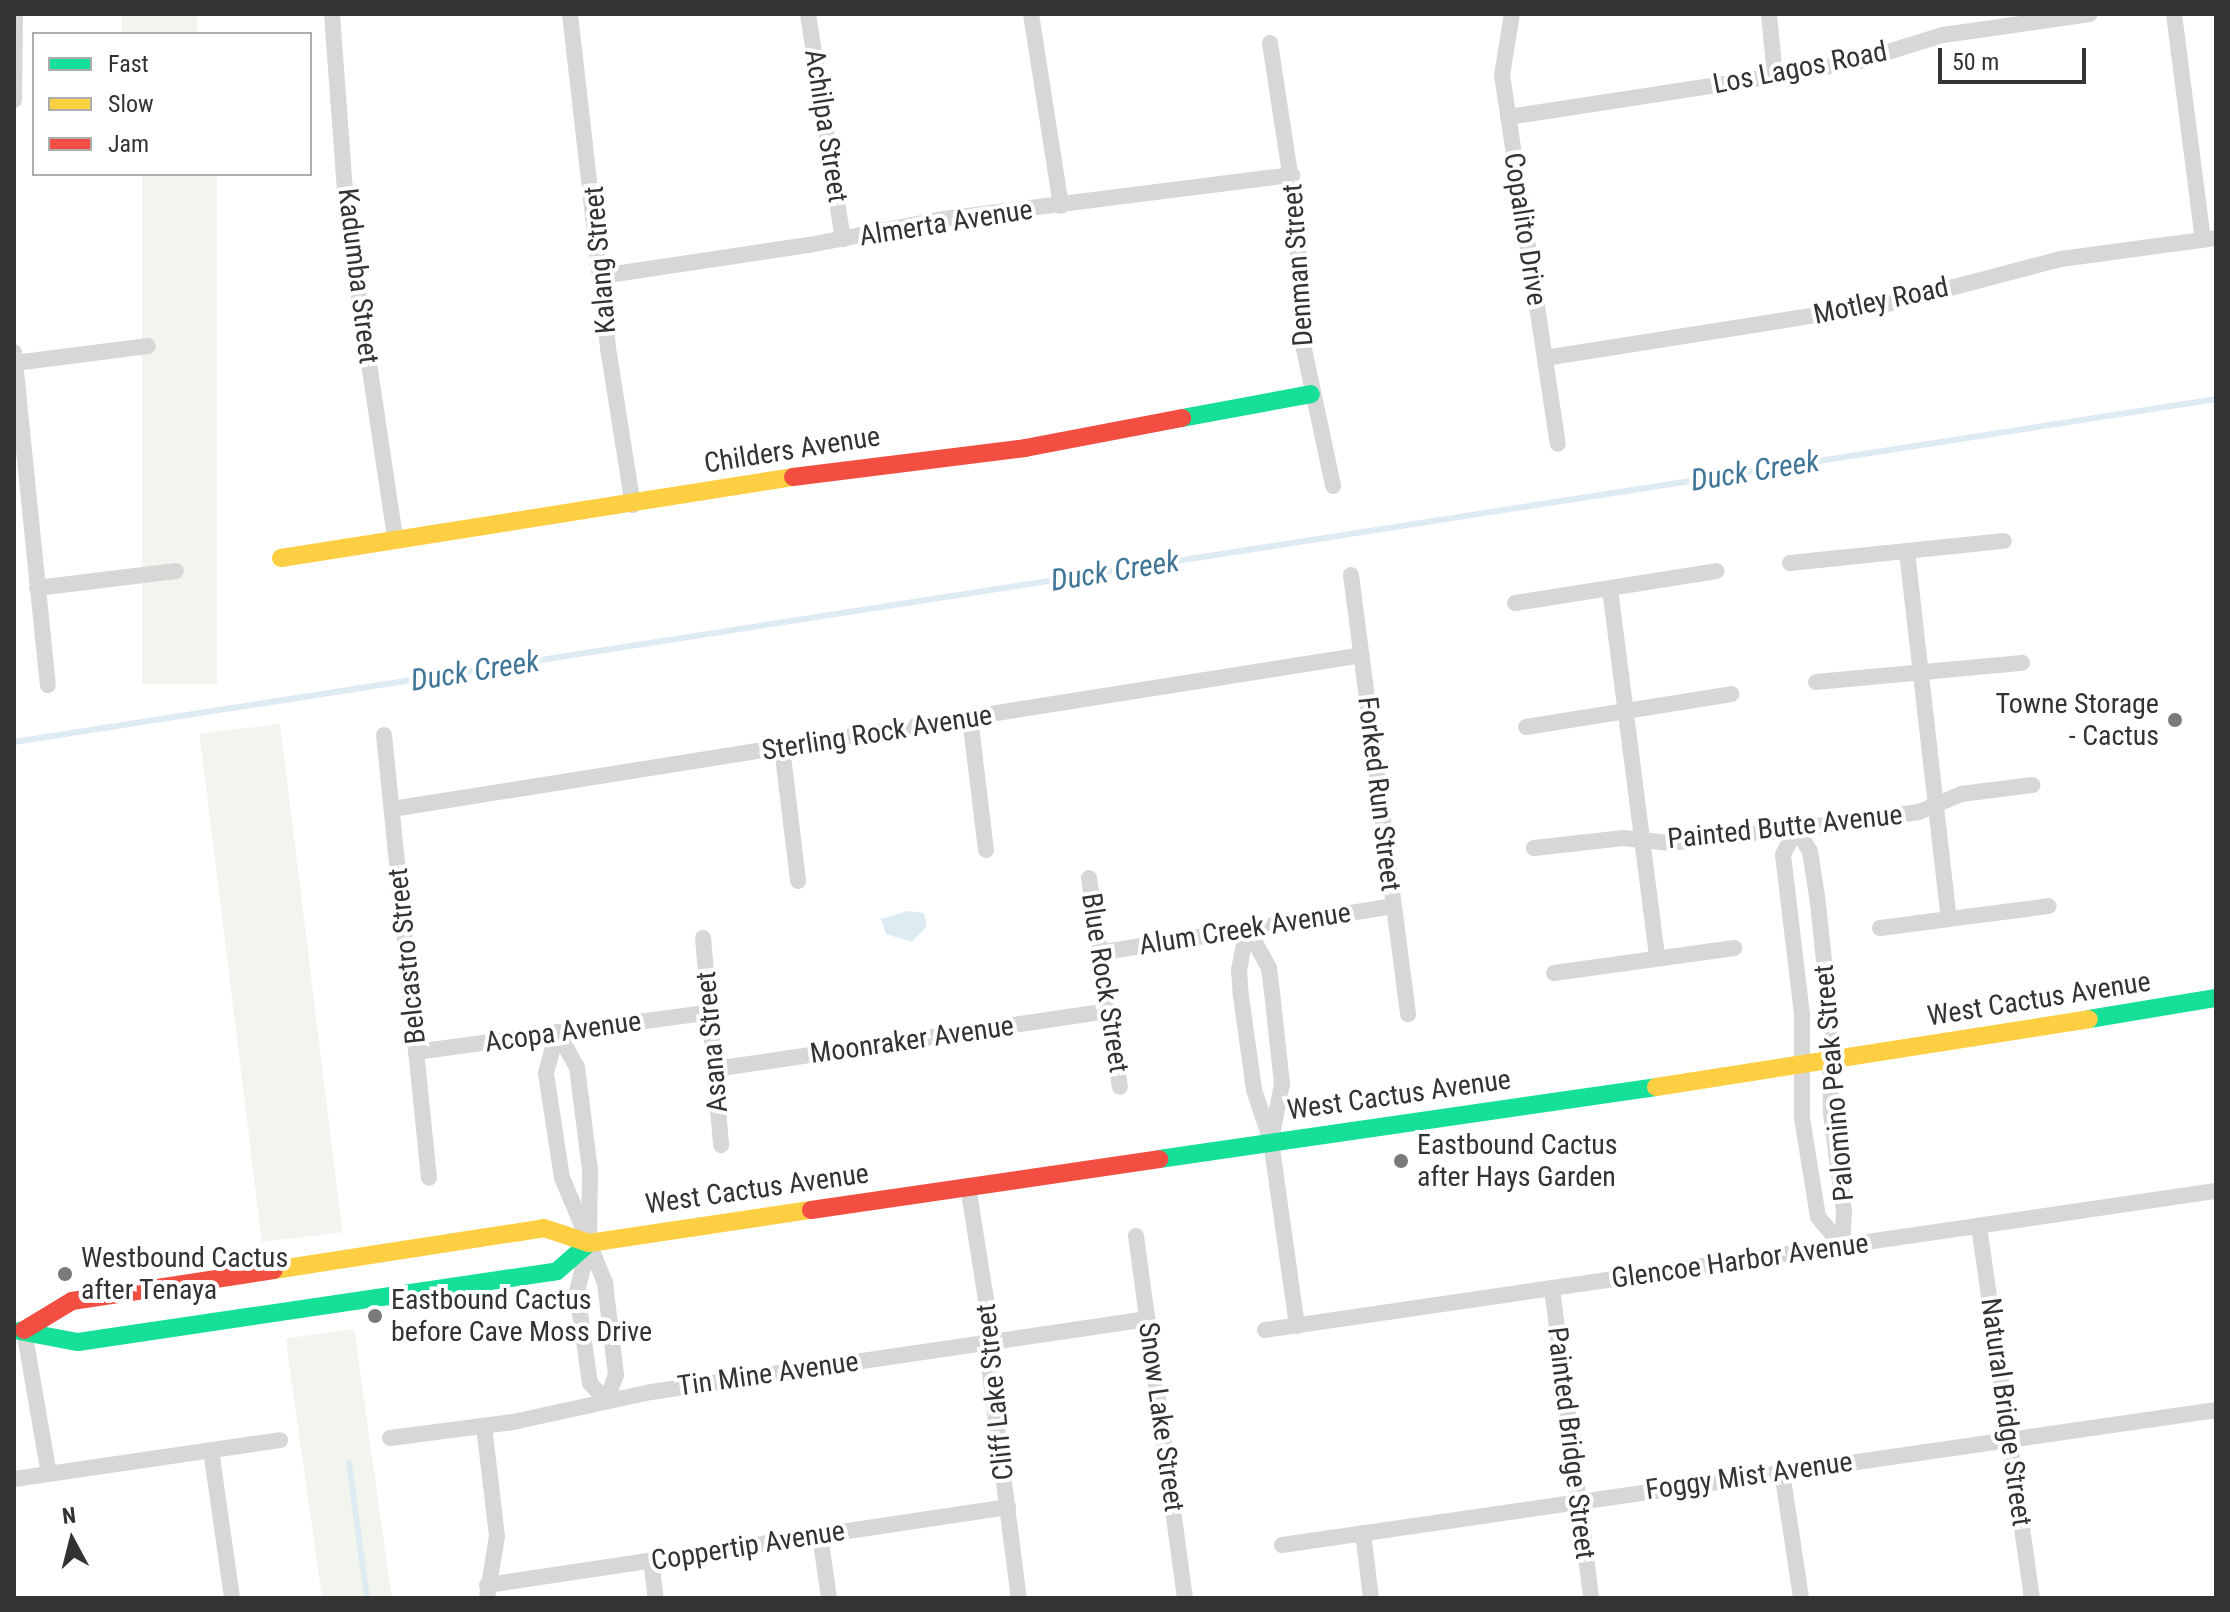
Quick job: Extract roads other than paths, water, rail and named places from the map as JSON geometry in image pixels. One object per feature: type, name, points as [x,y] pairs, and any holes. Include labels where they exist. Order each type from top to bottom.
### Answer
[{"type":"main road","name":"Childers Avenue","points":[[281,558],[395,537],[633,505],[888,462],[1025,448],[1311,394]]},
{"type":"main road","name":"West Cactus Avenue","points":[[19,1331],[72,1301],[544,1228],[589,1243],[1804,1065],[2216,998]]},
{"type":"main road","points":[[19,1331],[78,1342],[557,1271],[589,1243]]},
{"type":"street","points":[[14,100],[15,14]]},
{"type":"street","name":"Kadumba Street","points":[[332,14],[347,216],[395,537]]},
{"type":"street","name":"Kalang Street","points":[[570,14],[601,276],[633,505]]},
{"type":"street","name":"Achilpa Street","points":[[808,14],[843,239]]},
{"type":"street","points":[[1031,14],[1061,206]]},
{"type":"street","name":"Copalito Drive","points":[[1512,14],[1502,75],[1558,444]]},
{"type":"street","points":[[1769,14],[1775,76]]},
{"type":"street","name":"Los Lagos Road","points":[[1508,117],[1775,76],[1859,61],[1943,35],[2090,14]]},
{"type":"street","points":[[2174,14],[2210,239]]},
{"type":"street","name":"Denman Street","points":[[1270,43],[1292,175],[1311,394],[1333,486]]},
{"type":"street","name":"Almerta Avenue","points":[[601,276],[843,239],[943,219],[1292,175]]},
{"type":"street","name":"Motley Road","points":[[1545,358],[1897,302],[2035,264],[2210,239]]},
{"type":"street","points":[[48,685],[15,357],[148,346]]},
{"type":"street","points":[[1790,563],[2004,541]]},
{"type":"street","points":[[1907,552],[1949,919]]},
{"type":"street","points":[[37,588],[176,571]]},
{"type":"street","points":[[1515,603],[1716,571]]},
{"type":"street","name":"Forked Run Street","points":[[1351,575],[1408,1014]]},
{"type":"street","points":[[1610,589],[1657,958]]},
{"type":"street","name":"Sterling Rock Avenue","points":[[392,809],[1362,655]]},
{"type":"street","points":[[1816,682],[2022,663]]},
{"type":"street","points":[[1526,727],[1731,694]]},
{"type":"street","points":[[970,718],[986,850]]},
{"type":"street","name":"Belcastro Street","points":[[384,735],[429,1178]]},
{"type":"street","points":[[782,748],[798,881]]},
{"type":"street","name":"Painted Butte Avenue","points":[[1534,848],[1641,840],[1670,843],[1796,829],[1919,812],[1961,794],[2032,785]]},
{"type":"street","name":"Palomino Peak Street","points":[[1796,829],[1810,851],[1818,903],[1829,1010],[1827,1061],[1844,1212],[1842,1246]]},
{"type":"street","name":"Palomino Peak Street","points":[[1796,829],[1783,855],[1804,1065],[1802,1118],[1818,1217],[1842,1246]]},
{"type":"street","name":"Blue Rock Street","points":[[1089,878],[1097,953],[1120,1087]]},
{"type":"street","name":"Alum Creek Avenue","points":[[1097,953],[1393,906]]},
{"type":"street","points":[[1880,928],[2049,906]]},
{"type":"street","points":[[1247,928],[1269,968],[1281,1068],[1271,1141]]},
{"type":"street","points":[[1247,928],[1239,970],[1241,996],[1254,1090],[1271,1141],[1297,1326]]},
{"type":"street","name":"Asana Street","points":[[703,938],[721,1145]]},
{"type":"street","points":[[1554,973],[1734,948]]},
{"type":"street","name":"Moonraker Avenue","points":[[715,1069],[1109,1011]]},
{"type":"street","name":"Acopa Avenue","points":[[416,1052],[711,1012]]},
{"type":"street","points":[[557,1032],[546,1073],[562,1178],[589,1243],[605,1283],[616,1375],[606,1401],[590,1383],[577,1292],[589,1243],[590,1170],[577,1067],[557,1032]]},
{"type":"street","name":"Cliff Lake Street","points":[[968,1186],[989,1318],[986,1342],[1019,1598]]},
{"type":"street","name":"Glencoe Harbor Avenue","points":[[1265,1330],[2216,1191]]},
{"type":"street","name":"Natural Bridge Street","points":[[1979,1226],[2032,1598]]},
{"type":"street","name":"Snow Lake Street","points":[[1136,1236],[1185,1598]]},
{"type":"street","name":"Painted Bridge Street","points":[[1552,1288],[1591,1598]]},
{"type":"street","name":"Tin Mine Avenue","points":[[390,1438],[484,1426],[606,1401],[1148,1319]]},
{"type":"street","points":[[19,1331],[49,1474]]},
{"type":"street","name":"Foggy Mist Avenue","points":[[1282,1545],[2216,1410]]},
{"type":"street","points":[[484,1426],[497,1510],[487,1592]]},
{"type":"street","points":[[14,1479],[280,1440]]},
{"type":"street","points":[[211,1450],[232,1598]]},
{"type":"street","points":[[1782,1472],[1801,1598]]},
{"type":"street","name":"Coppertip Avenue","points":[[487,1592],[651,1560],[1008,1507]]},
{"type":"street","points":[[1363,1533],[1371,1598]]},
{"type":"street","points":[[820,1535],[829,1598]]},
{"type":"street","points":[[651,1560],[656,1598]]},
{"type":"waterway","name":"Duck Creek","points":[[14,742],[2216,399]]},
{"type":"waterway","points":[[349,1463],[367,1598]]},
{"type":"place","name":"Towne Storage - Cactus","points":[[2175,720]]},
{"type":"place","name":"Eastbound Cactus after Hays Garden","points":[[1401,1161]]},
{"type":"place","name":"Westbound Cactus after Tenaya","points":[[65,1274]]},
{"type":"place","name":"Eastbound Cactus before Cave Moss Drive","points":[[375,1316]]}]
